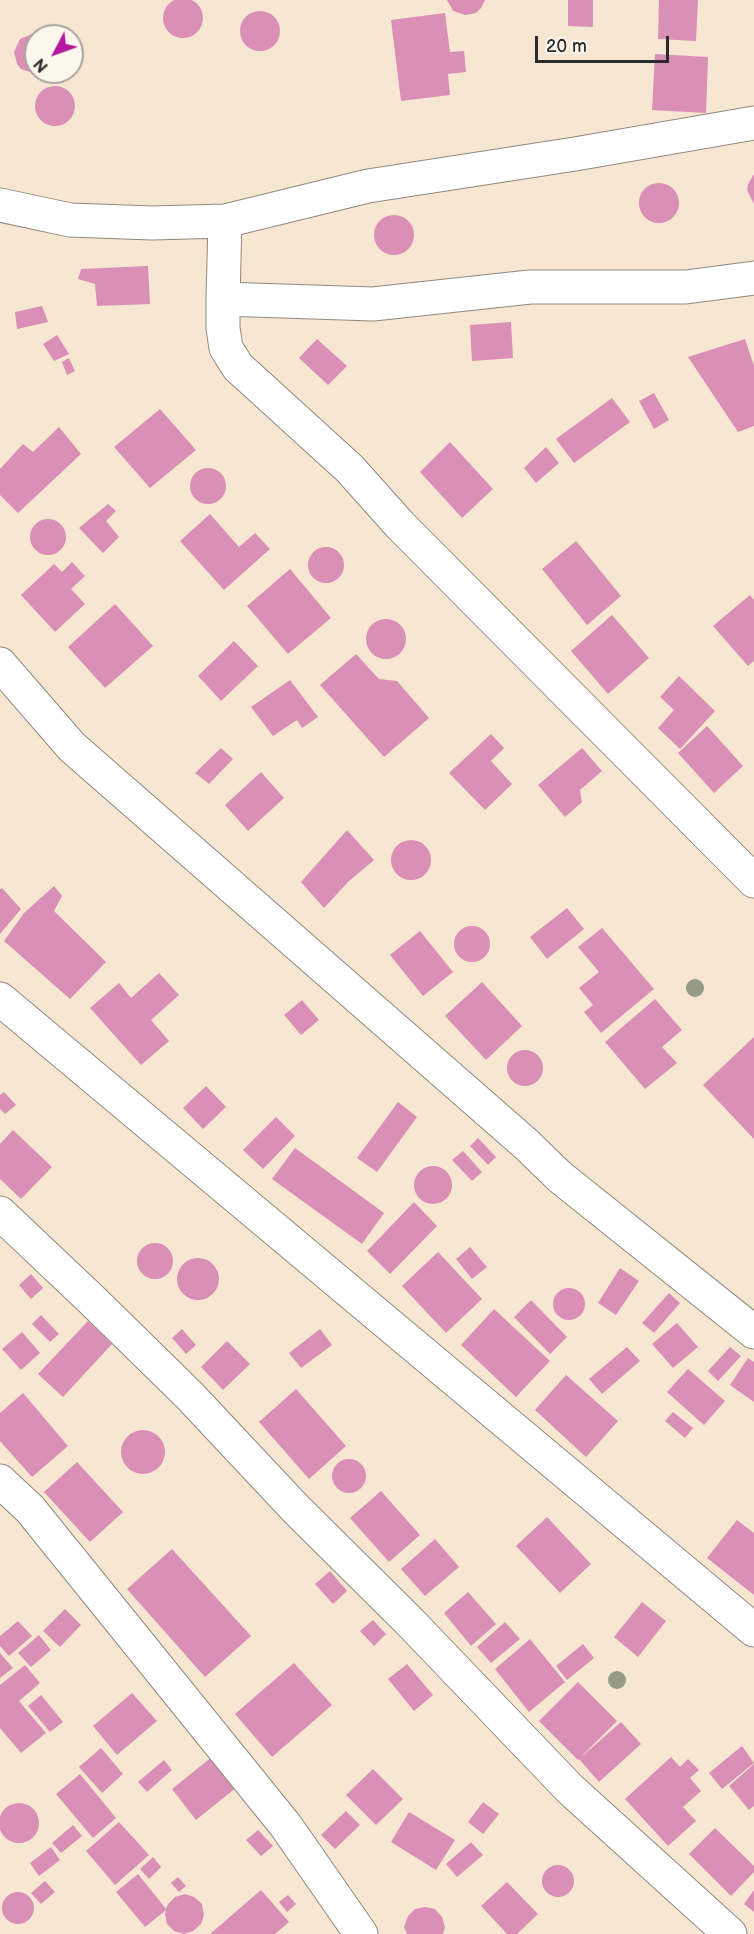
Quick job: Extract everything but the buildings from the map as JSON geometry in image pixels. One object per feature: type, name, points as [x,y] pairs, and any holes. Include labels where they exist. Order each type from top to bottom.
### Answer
[{"type":"street","points":[[0,206],[70,220],[152,223],[225,221],[368,186],[754,123]]},
{"type":"street","points":[[225,221],[223,328],[226,348],[238,367],[350,469],[400,525],[754,881]]},
{"type":"street","points":[[223,299],[373,304],[530,287],[686,287],[754,278]]},
{"type":"street","points":[[0,664],[72,747],[517,1136],[560,1177],[754,1332]]},
{"type":"street","points":[[0,999],[754,1630]]},
{"type":"street","points":[[0,1213],[93,1300],[189,1395],[296,1509],[410,1622],[570,1789],[730,1934]]},
{"type":"street","points":[[0,1480],[30,1509],[286,1826],[362,1934]]}]
